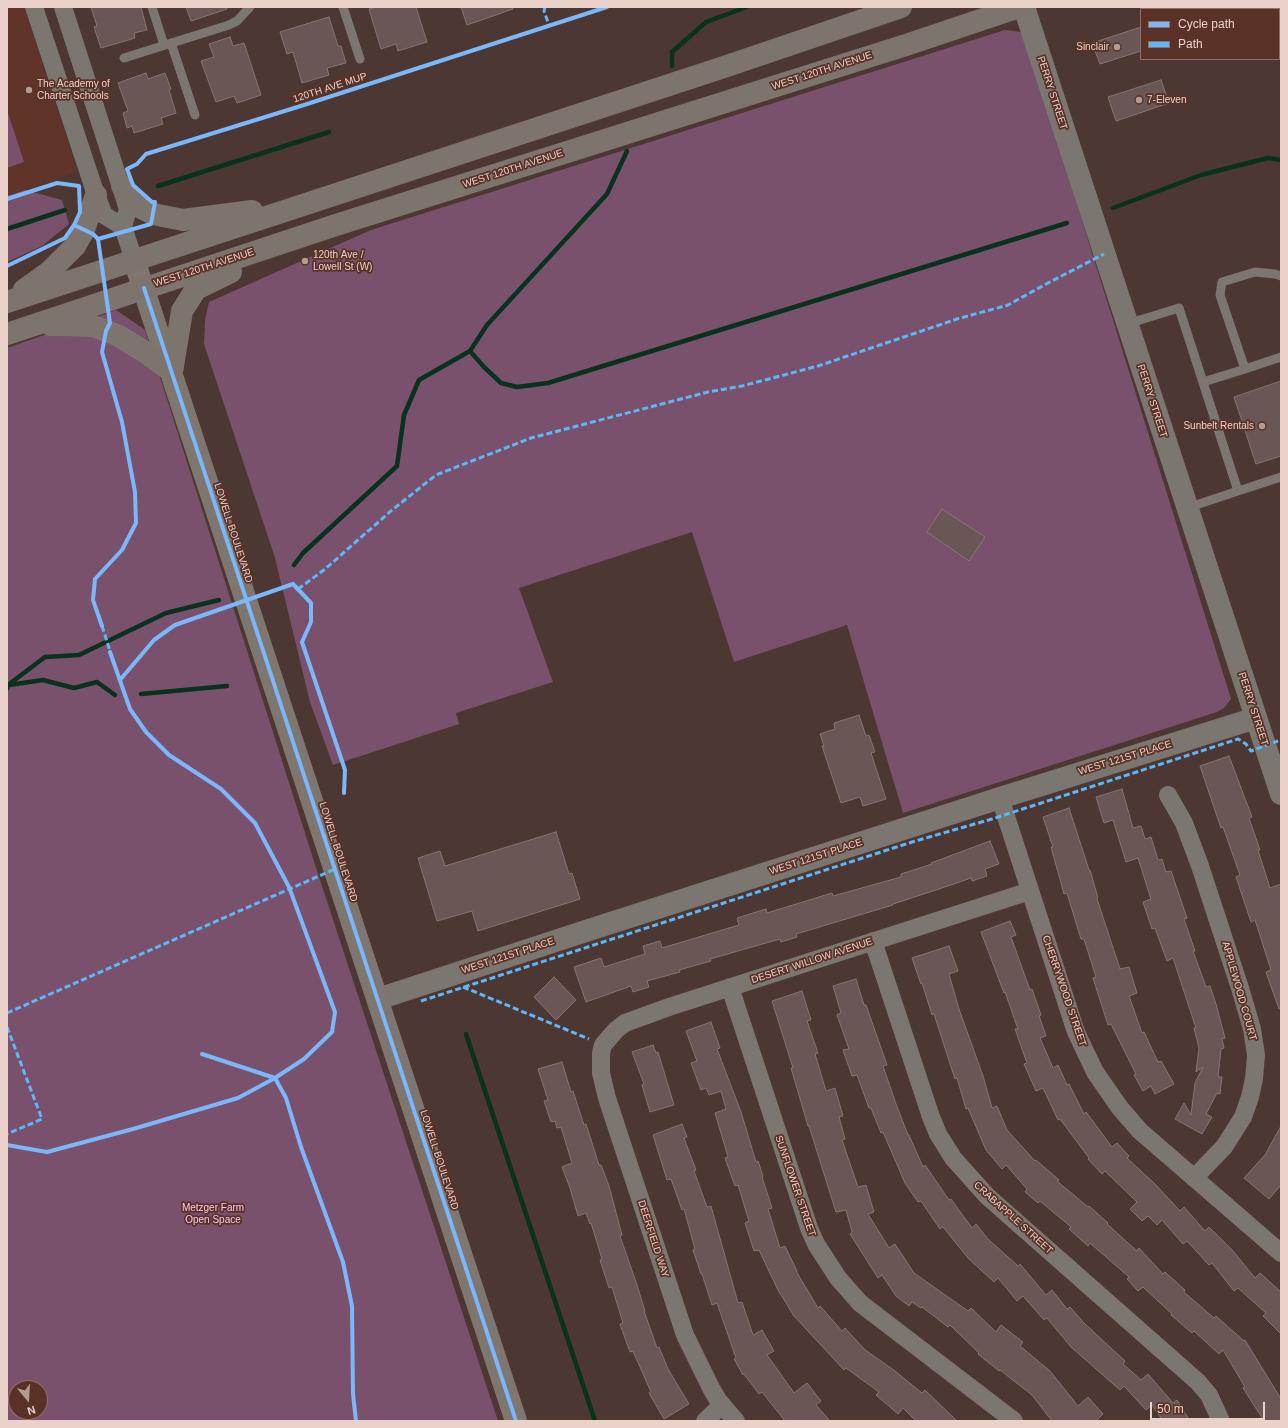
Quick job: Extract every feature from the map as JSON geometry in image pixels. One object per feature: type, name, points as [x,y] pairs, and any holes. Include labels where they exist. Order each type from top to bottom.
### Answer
[{"type":"main road","points":[[8,302],[724,67],[901,7]]},
{"type":"main road","name":"WEST 120TH AVENUE","points":[[7,334],[336,225],[906,45],[1019,7]]},
{"type":"main road","points":[[122,186],[132,202],[143,209],[153,214],[183,220],[297,206]]},
{"type":"main road","points":[[8,302],[48,272],[75,246],[84,230],[96,195]]},
{"type":"main road","points":[[28,327],[65,325],[93,326],[117,335],[145,352],[172,372],[182,311],[196,289],[336,225]]},
{"type":"main road","name":"LOWELL BOULEVARD","points":[[134,260],[516,1421]]},
{"type":"street","points":[[34,7],[96,195],[104,215],[123,228]]},
{"type":"street","points":[[63,7],[122,186],[128,209],[123,228],[134,260]]},
{"type":"street","name":"PERRY STREET","points":[[1024,7],[1281,794]]},
{"type":"street","name":"WEST 121ST PLACE","points":[[378,999],[1000,798],[1256,718]]},
{"type":"street","name":"APPLEWOOD COURT","points":[[1168,795],[1184,823],[1200,866],[1240,988],[1252,1029],[1256,1055],[1254,1079],[1243,1117],[1224,1147],[1194,1178]]},
{"type":"street","name":"CHERRYWOOD STREET","points":[[1000,798],[1076,1032],[1095,1072],[1120,1108],[1140,1131],[1281,1253]]},
{"type":"street","name":"DESERT WILLOW AVENUE","points":[[596,1042],[625,1023],[730,987],[1030,890]]},
{"type":"street","name":"CRABAPPLE STREET","points":[[873,941],[931,1117],[938,1134],[953,1158],[973,1183],[986,1196],[1198,1382],[1209,1395],[1222,1421]]},
{"type":"street","name":"SUNFLOWER STREET","points":[[730,987],[809,1228],[816,1244],[838,1278],[860,1303],[1014,1421]]},
{"type":"street","name":"DEERFIELD WAY","points":[[596,1042],[600,1058],[600,1073],[607,1098],[685,1335],[711,1388],[722,1405],[736,1421]]},
{"type":"street","points":[[705,1421],[722,1405]]},
{"type":"lane","points":[[152,7],[195,115]]},
{"type":"lane","points":[[124,58],[229,25],[237,21],[250,7]]},
{"type":"lane","points":[[343,7],[360,59]]},
{"type":"lane","points":[[1245,369],[1220,295],[1222,282],[1255,272],[1281,276]]},
{"type":"lane","points":[[1127,324],[1179,308],[1238,491]]},
{"type":"lane","points":[[1202,382],[1281,357]]},
{"type":"lane","points":[[1187,508],[1281,477]]},
{"type":"shaded area","name":"The Academy of Charter Schools","points":[[7,7],[24,7],[77,172],[7,196]]},
{"type":"green space","points":[[1005,30],[1021,32],[1040,86],[1231,699],[1224,708],[1217,712],[903,813],[847,625],[734,662],[692,532],[519,588],[553,682],[456,713],[459,724],[333,765],[310,702],[275,558],[204,344],[205,320],[209,302],[371,230]]},
{"type":"green space","points":[[7,110],[24,162],[7,168]]},
{"type":"green space","points":[[25,190],[62,200],[69,224],[42,246],[7,262],[7,196]]},
{"type":"green space","name":"Metzger Farm Open Space","points":[[116,310],[145,330],[319,877],[498,1421],[7,1421],[7,348]]},
{"type":"building","points":[[91,7],[141,7],[147,30],[134,33],[135,38],[101,48],[94,27],[97,26]]},
{"type":"building","points":[[186,7],[227,7],[227,9],[191,21]]},
{"type":"building","points":[[377,7],[416,7],[427,42],[398,51],[396,44],[381,49],[369,9]]},
{"type":"building","points":[[461,7],[512,7],[513,9],[467,25]]},
{"type":"building","points":[[329,17],[338,46],[341,46],[346,63],[327,68],[329,75],[302,83],[293,52],[287,54],[280,32]]},
{"type":"building","name":"Sinclair","points":[[1140,27],[1140,51],[1100,64],[1092,43]]},
{"type":"building","points":[[230,37],[233,46],[244,43],[261,95],[237,103],[234,96],[216,102],[201,61],[214,57],[209,44]]},
{"type":"building","points":[[146,73],[148,79],[165,73],[171,89],[169,90],[176,113],[161,118],[163,124],[134,133],[132,126],[127,128],[123,113],[128,111],[118,83]]},
{"type":"building","name":"7-Eleven","points":[[1161,80],[1169,103],[1116,121],[1108,97]]},
{"type":"building","name":"Sunbelt Rentals","points":[[1281,381],[1281,456],[1256,464],[1234,397]]},
{"type":"building","points":[[942,509],[985,537],[969,561],[927,532]]},
{"type":"building","points":[[859,715],[866,736],[869,735],[875,752],[871,753],[886,799],[863,806],[860,797],[841,803],[822,746],[824,746],[820,734],[835,729],[834,723]]},
{"type":"building","points":[[1229,756],[1252,817],[1249,818],[1260,850],[1258,850],[1270,888],[1281,884],[1281,1008],[1279,1009],[1266,972],[1271,970],[1255,920],[1251,922],[1236,877],[1240,875],[1223,827],[1221,828],[1200,766]]},
{"type":"building","points":[[1122,789],[1133,828],[1141,826],[1145,839],[1151,837],[1158,860],[1162,859],[1166,872],[1171,871],[1187,918],[1184,919],[1195,951],[1193,951],[1206,987],[1210,986],[1225,1038],[1222,1039],[1224,1048],[1221,1049],[1218,1077],[1222,1077],[1220,1094],[1217,1093],[1206,1114],[1212,1117],[1202,1134],[1175,1119],[1184,1103],[1191,1115],[1195,1083],[1203,1067],[1196,1072],[1199,1048],[1194,1028],[1196,1028],[1173,958],[1167,961],[1155,928],[1152,929],[1143,902],[1151,899],[1138,858],[1126,862],[1113,820],[1104,823],[1096,797]]},
{"type":"building","points":[[1069,808],[1090,870],[1098,898],[1097,899],[1120,969],[1129,967],[1137,993],[1129,996],[1142,1033],[1144,1032],[1158,1062],[1161,1061],[1174,1084],[1155,1094],[1151,1086],[1143,1091],[1134,1075],[1136,1074],[1111,1024],[1108,1025],[1093,978],[1096,977],[1084,939],[1081,939],[1067,893],[1064,894],[1051,847],[1053,847],[1043,817]]},
{"type":"building","points":[[556,832],[569,874],[572,873],[580,899],[478,931],[472,911],[437,921],[418,858],[440,851],[445,866]]},
{"type":"building","points":[[990,841],[999,864],[985,869],[987,876],[972,881],[971,878],[893,905],[796,934],[797,937],[781,942],[780,939],[710,959],[711,961],[679,970],[680,972],[647,981],[649,987],[633,992],[631,986],[586,1002],[574,967],[601,958],[604,967],[645,954],[643,946],[660,941],[662,948],[739,925],[737,918],[766,909],[767,913],[832,893],[833,896],[901,877],[901,874],[932,864],[931,863]]},
{"type":"building","points":[[1010,921],[1016,935],[1011,937],[1030,990],[1032,989],[1041,1015],[1039,1016],[1046,1036],[1040,1038],[1053,1068],[1058,1065],[1067,1085],[1069,1084],[1084,1114],[1086,1112],[1112,1147],[1117,1143],[1129,1156],[1127,1158],[1156,1185],[1180,1211],[1184,1207],[1205,1231],[1209,1227],[1234,1252],[1255,1278],[1260,1273],[1281,1292],[1281,1334],[1263,1316],[1266,1313],[1238,1288],[1234,1291],[1212,1263],[1209,1265],[1187,1241],[1183,1244],[1162,1220],[1157,1225],[1148,1216],[1142,1221],[1130,1209],[1137,1202],[1105,1171],[1102,1174],[1088,1159],[1089,1158],[1060,1119],[1058,1120],[1043,1088],[1036,1091],[1024,1064],[1027,1063],[1015,1029],[1018,1029],[981,932]]},
{"type":"building","points":[[949,946],[958,971],[949,974],[959,1009],[983,1076],[992,1108],[997,1106],[1007,1130],[1035,1161],[1036,1160],[1059,1180],[1057,1181],[1088,1207],[1089,1206],[1137,1251],[1139,1248],[1163,1274],[1165,1272],[1185,1290],[1184,1292],[1214,1318],[1216,1316],[1244,1341],[1245,1340],[1281,1399],[1281,1421],[1264,1421],[1243,1388],[1245,1387],[1223,1350],[1219,1354],[1194,1331],[1192,1333],[1171,1315],[1172,1314],[1143,1287],[1138,1291],[1127,1279],[1129,1277],[1090,1243],[1088,1246],[1069,1229],[1071,1227],[1040,1201],[1038,1203],[1025,1192],[1027,1189],[1006,1165],[1002,1169],[986,1150],[968,1108],[966,1109],[957,1078],[955,1079],[934,1014],[932,1015],[912,958]]},
{"type":"building","points":[[554,977],[576,1000],[556,1020],[534,997]]},
{"type":"building","points":[[856,979],[864,1005],[866,1005],[887,1065],[883,1066],[896,1104],[923,1167],[925,1165],[949,1200],[951,1199],[972,1228],[976,1224],[988,1239],[1018,1266],[1020,1264],[1046,1295],[1052,1290],[1067,1309],[1070,1307],[1084,1323],[1125,1361],[1123,1364],[1141,1380],[1148,1374],[1173,1403],[1177,1400],[1190,1421],[1163,1421],[1152,1405],[1146,1410],[1124,1386],[1120,1390],[1071,1347],[1047,1318],[1044,1320],[1023,1296],[1017,1301],[998,1278],[994,1282],[968,1258],[943,1227],[940,1229],[921,1201],[918,1202],[905,1183],[883,1132],[881,1133],[871,1108],[869,1108],[857,1075],[852,1076],[843,1050],[849,1049],[837,1015],[841,1013],[833,986]]},
{"type":"building","points":[[802,991],[811,1020],[807,1021],[818,1053],[815,1054],[826,1091],[835,1088],[843,1116],[839,1117],[845,1139],[842,1140],[858,1187],[866,1185],[874,1212],[868,1214],[889,1248],[895,1244],[914,1273],[968,1311],[971,1308],[996,1332],[1001,1325],[1023,1342],[1020,1346],[1050,1371],[1078,1406],[1088,1397],[1103,1414],[1096,1421],[1052,1421],[1032,1395],[978,1354],[979,1353],[950,1325],[948,1327],[922,1307],[921,1308],[912,1302],[909,1306],[896,1296],[882,1275],[878,1278],[850,1234],[852,1232],[846,1210],[836,1212],[808,1126],[791,1068],[793,1068],[772,1001]]},
{"type":"building","points":[[711,1022],[720,1048],[717,1049],[741,1112],[756,1162],[758,1161],[763,1176],[762,1177],[772,1208],[768,1209],[780,1248],[785,1246],[796,1271],[818,1308],[820,1306],[842,1331],[845,1328],[864,1349],[895,1371],[922,1393],[925,1390],[957,1421],[916,1421],[903,1408],[898,1414],[876,1395],[879,1392],[846,1368],[844,1370],[794,1316],[778,1290],[759,1250],[754,1251],[745,1223],[749,1221],[738,1185],[735,1186],[725,1158],[728,1157],[715,1113],[726,1109],[721,1091],[709,1095],[706,1088],[701,1090],[691,1063],[697,1061],[686,1031]]},
{"type":"building","points":[[653,1045],[656,1053],[658,1052],[674,1105],[650,1112],[642,1085],[644,1084],[632,1052]]},
{"type":"building","points":[[562,1062],[571,1092],[573,1091],[584,1125],[586,1124],[599,1165],[601,1165],[609,1186],[622,1235],[620,1236],[657,1348],[659,1347],[668,1369],[689,1404],[664,1419],[649,1393],[651,1392],[633,1351],[630,1352],[620,1324],[623,1323],[612,1287],[609,1288],[600,1260],[602,1259],[591,1223],[590,1224],[586,1213],[578,1216],[562,1167],[572,1163],[561,1127],[557,1128],[555,1121],[551,1122],[544,1101],[548,1100],[538,1069]]},
{"type":"building","points":[[682,1124],[687,1137],[684,1138],[696,1170],[694,1171],[707,1207],[711,1206],[738,1303],[742,1302],[753,1335],[762,1330],[774,1351],[767,1355],[794,1393],[807,1383],[821,1401],[816,1405],[830,1421],[785,1421],[762,1392],[759,1394],[744,1374],[743,1375],[734,1359],[736,1358],[717,1303],[712,1305],[693,1250],[695,1249],[684,1209],[682,1210],[671,1179],[667,1180],[653,1135]]},
{"type":"building","points":[[1281,1126],[1281,1185],[1269,1199],[1244,1178],[1265,1155]]},
{"type":"waterway","points":[[672,66],[672,52],[706,22],[747,7]]},
{"type":"waterway","points":[[158,186],[329,132]]},
{"type":"waterway","points":[[294,565],[303,553],[397,466],[404,415],[419,380],[470,351],[487,325],[607,194],[627,151]]},
{"type":"waterway","points":[[1113,208],[1201,175],[1268,158],[1281,160]]},
{"type":"waterway","points":[[7,229],[65,210]]},
{"type":"waterway","points":[[470,351],[501,383],[517,387],[548,383],[1067,223]]},
{"type":"waterway","points":[[7,689],[8,685],[45,657],[79,655],[166,613],[219,600]]},
{"type":"waterway","points":[[9,685],[43,680],[74,688],[97,682],[115,695]]},
{"type":"waterway","points":[[141,694],[227,686]]},
{"type":"waterway","points":[[466,1034],[595,1421]]},
{"type":"marked path","points":[[545,7],[544,11],[549,25]]},
{"type":"marked path","points":[[298,589],[324,570],[392,510],[436,475],[531,438],[708,392],[742,386],[818,366],[957,319],[1008,305],[1104,254]]},
{"type":"marked path","points":[[102,626],[111,654]]},
{"type":"marked path","points":[[421,1001],[912,842],[992,819],[1238,739],[1246,744],[1251,751],[1278,741]]},
{"type":"marked path","points":[[7,1013],[335,869]]},
{"type":"marked path","points":[[463,987],[589,1039]]},
{"type":"marked path","points":[[7,1027],[42,1119],[7,1134]]},
{"type":"cycle path","name":"120TH AVE MUP","points":[[98,239],[151,224],[155,202],[152,202],[133,185],[127,169],[137,164],[146,154],[304,105],[607,7]]},
{"type":"cycle path","points":[[7,199],[57,183],[79,186],[80,212],[74,225],[65,238],[7,266]]},
{"type":"cycle path","points":[[74,225],[93,234],[98,239],[110,323],[106,331],[102,352],[122,422],[135,492],[136,523],[122,550],[95,579],[93,600],[102,626]]},
{"type":"cycle path","points":[[144,288],[516,1421]]},
{"type":"cycle path","points":[[120,680],[154,640],[175,625],[293,584],[311,603],[311,622],[302,642],[345,770],[344,793]]},
{"type":"cycle path","points":[[7,1145],[47,1152],[133,1129],[238,1098],[275,1078],[304,1059],[332,1032],[335,1012],[289,887],[255,823],[221,789],[169,755],[146,732],[130,709],[110,652]]},
{"type":"cycle path","points":[[202,1054],[275,1078],[286,1098],[301,1147],[343,1262],[352,1306],[353,1394],[356,1421]]},
{"type":"place","name":"Sinclair","points":[[1117,47]]},
{"type":"place","name":"The Academy of Charter Schools","points":[[29,90]]},
{"type":"place","name":"7-Eleven","points":[[1139,100]]},
{"type":"place","name":"120th Ave / Lowell St (W)","points":[[305,261]]},
{"type":"place","name":"Sunbelt Rentals","points":[[1262,426]]}]
